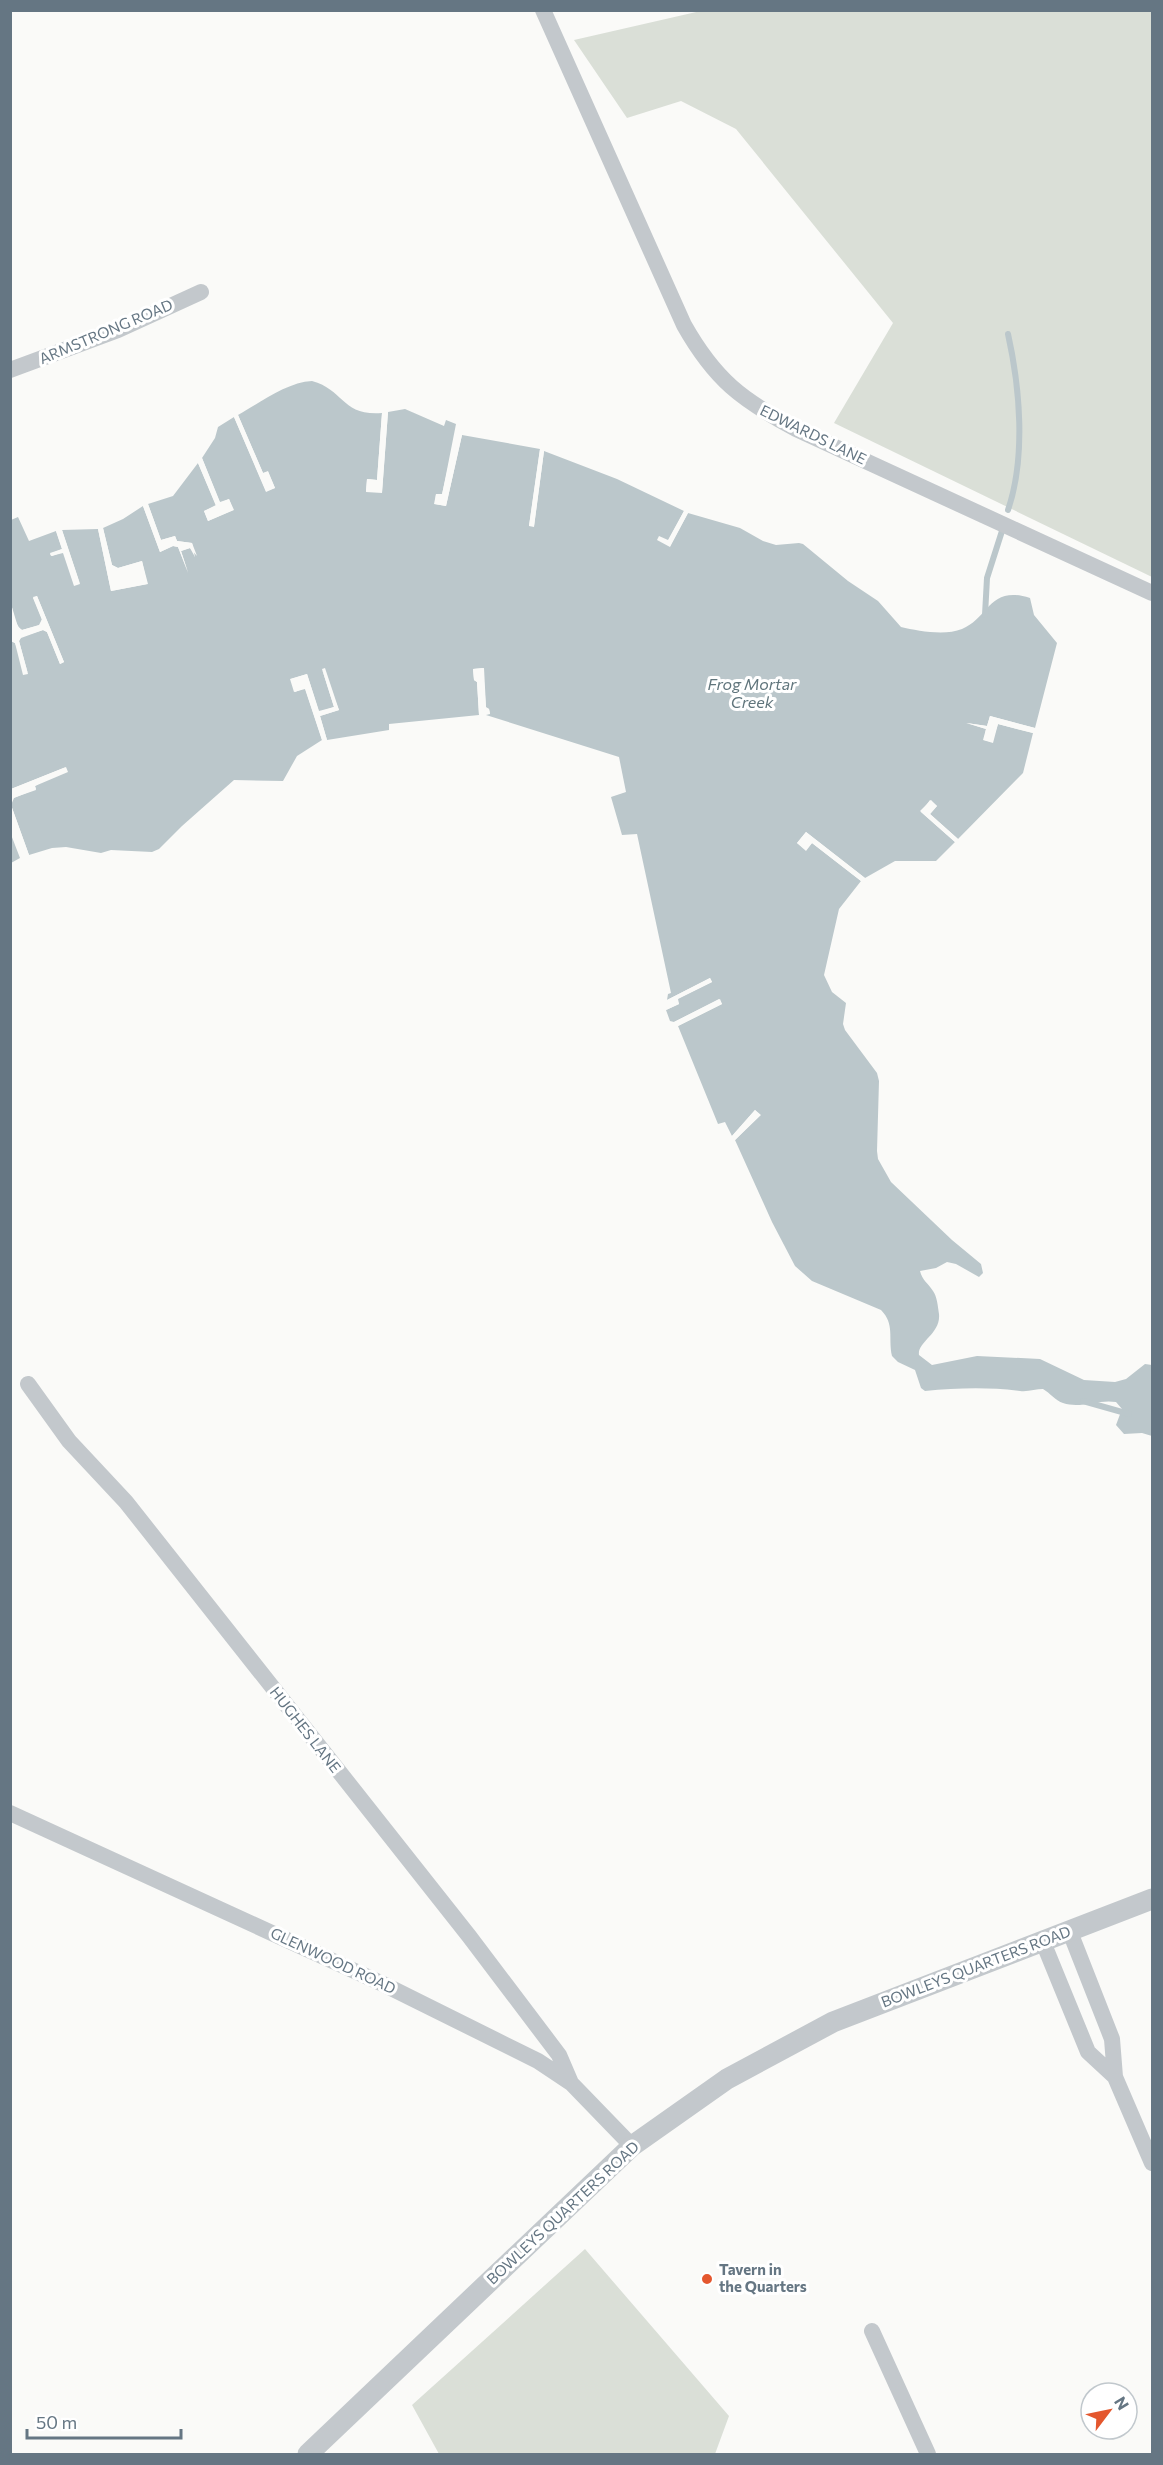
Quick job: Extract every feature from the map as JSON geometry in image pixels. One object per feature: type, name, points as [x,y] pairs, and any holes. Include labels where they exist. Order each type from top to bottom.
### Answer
[{"type":"street","name":"EDWARDS LANE","points":[[543,10],[684,326],[699,353],[731,389],[758,408],[796,429],[1152,593]]},
{"type":"street","name":"ARMSTRONG ROAD","points":[[10,370],[118,330],[201,292]]},
{"type":"street","name":"HUGHES LANE","points":[[28,1384],[69,1441],[126,1502],[470,1936],[559,2055],[572,2083]]},
{"type":"street","name":"GLENWOOD ROAD","points":[[10,1813],[383,1984],[538,2061],[572,2083],[632,2146]]},
{"type":"street","name":"BOWLEYS QUARTERS ROAD","points":[[308,2454],[632,2146],[727,2079],[833,2022],[1152,1899]]},
{"type":"street","points":[[1070,1932],[1112,2039],[1115,2077],[1152,2163]]},
{"type":"street","points":[[1043,1942],[1088,2052],[1115,2077]]},
{"type":"street","points":[[872,2331],[928,2454]]},
{"type":"shaded area","points":[[705,10],[1152,11],[1152,577],[834,423],[893,323],[736,129],[681,101],[627,118],[574,40]]},
{"type":"shaded area","points":[[585,2249],[729,2416],[715,2454],[439,2454],[412,2405]]},
{"type":"water","name":"Frog Mortar Creek","points":[[312,381],[331,390],[358,411],[382,413],[377,480],[367,479],[366,491],[382,492],[388,412],[405,409],[444,426],[446,420],[456,424],[442,495],[436,494],[435,504],[446,506],[462,435],[540,449],[529,526],[534,526],[544,451],[617,479],[684,511],[668,541],[670,546],[688,513],[740,528],[763,541],[776,545],[803,544],[848,581],[878,601],[901,627],[931,632],[955,631],[971,624],[998,599],[1016,595],[1030,598],[1034,615],[1057,643],[1035,728],[990,716],[987,726],[967,723],[986,729],[984,740],[992,742],[998,724],[1033,733],[1023,773],[958,839],[930,814],[937,806],[930,800],[921,812],[955,842],[936,861],[895,861],[865,878],[806,832],[797,843],[806,850],[812,843],[861,881],[839,909],[824,975],[832,992],[846,1003],[843,1024],[845,1030],[877,1073],[879,1081],[878,1159],[891,1182],[981,1264],[983,1273],[979,1277],[956,1264],[947,1262],[936,1268],[920,1271],[934,1293],[939,1321],[919,1350],[919,1355],[932,1365],[977,1356],[1040,1359],[1084,1380],[1115,1382],[1126,1379],[1145,1364],[1152,1365],[1152,1436],[1142,1433],[1124,1434],[1116,1425],[1122,1409],[1116,1402],[1070,1405],[1058,1401],[1043,1389],[1023,1391],[972,1388],[925,1391],[921,1388],[915,1370],[898,1362],[892,1356],[890,1326],[881,1310],[812,1281],[795,1266],[772,1222],[735,1140],[760,1115],[755,1110],[732,1136],[725,1122],[718,1124],[678,1026],[722,1004],[719,999],[674,1022],[670,1021],[666,1010],[679,1004],[677,999],[712,982],[710,978],[667,1000],[668,994],[671,993],[637,834],[622,835],[611,797],[626,792],[619,757],[486,715],[490,714],[489,709],[486,708],[483,668],[473,669],[474,680],[477,682],[479,715],[389,724],[389,730],[327,740],[320,716],[339,710],[322,669],[334,707],[319,712],[307,674],[291,679],[295,692],[305,688],[322,740],[297,756],[283,781],[234,780],[159,849],[152,852],[111,850],[101,853],[66,847],[52,848],[29,855],[11,805],[13,798],[36,790],[35,786],[66,767],[11,789],[11,641],[15,643],[28,674],[19,641],[21,638],[43,630],[47,632],[60,664],[64,662],[37,596],[33,598],[42,620],[40,625],[22,630],[16,623],[11,595],[11,520],[18,517],[29,541],[56,531],[62,549],[50,554],[52,556],[63,552],[80,584],[62,530],[98,529],[111,591],[147,584],[142,561],[118,568],[112,565],[103,528],[143,506],[160,552],[173,546],[178,547],[188,573],[181,551],[190,548],[195,557],[192,543],[177,541],[175,536],[161,540],[148,504],[173,496],[198,463],[216,506],[204,511],[208,521],[233,510],[229,499],[220,503],[202,458],[215,438],[218,427],[234,417],[266,491],[275,488],[268,472],[263,473],[238,415],[283,389]]},
{"type":"water","points":[[10,832],[20,858],[11,863],[10,863]]},
{"type":"pier","points":[[388,412],[382,493],[366,492],[367,479],[377,480],[382,413]],"holes":[[[380,480],[379,490],[369,489],[370,482],[377,483]]]},
{"type":"pier","points":[[238,415],[263,473],[268,471],[275,488],[266,492],[234,417]]},
{"type":"pier","points":[[456,432],[458,433],[445,495],[439,497],[438,502],[444,503],[459,433],[462,435],[446,506],[434,504],[436,494],[442,494]]},
{"type":"pier","points":[[540,449],[544,451],[534,527],[529,526]]},
{"type":"pier","points":[[202,458],[220,502],[229,499],[234,510],[208,521],[204,511],[216,505],[198,463]]},
{"type":"pier","points":[[148,504],[161,540],[175,536],[177,541],[192,543],[197,556],[190,548],[181,551],[188,572],[178,547],[173,546],[160,552],[143,506]]},
{"type":"pier","points":[[684,511],[688,513],[670,547],[657,540],[659,536],[668,540]]},
{"type":"pier","points":[[101,528],[103,528],[112,565],[118,568],[142,561],[148,584],[111,591],[98,529]],"holes":[[[101,528],[109,567],[118,571],[140,565],[144,582],[113,588]]]},
{"type":"pier","points":[[62,530],[80,584],[74,586],[63,553],[51,556],[50,553],[62,549],[56,531]]},
{"type":"pier","points":[[37,596],[64,662],[60,664],[47,632],[43,630],[21,637],[19,641],[28,674],[23,675],[15,643],[10,638],[16,640],[20,635],[37,629],[23,633],[17,630],[10,636],[14,629],[11,604],[18,627],[22,630],[39,625],[42,619],[33,597]]},
{"type":"pier","points":[[325,668],[339,710],[320,716],[327,740],[322,740],[305,689],[294,692],[290,679],[307,674],[319,711],[334,707],[322,669]]},
{"type":"pier","points":[[484,668],[486,707],[490,714],[483,714],[486,712],[483,708],[482,696],[483,710],[479,715],[477,682],[474,680],[473,669]]},
{"type":"pier","points":[[990,716],[1035,728],[1033,733],[998,724],[993,743],[983,740],[986,729],[966,723],[987,726]]},
{"type":"pier","points":[[66,767],[68,772],[14,798],[11,805],[11,796],[32,788],[33,783],[11,792],[11,789]]},
{"type":"pier","points":[[931,800],[937,806],[930,814],[958,839],[955,842],[920,811]]},
{"type":"pier","points":[[11,805],[29,855],[27,856],[10,814]]},
{"type":"pier","points":[[806,832],[865,878],[861,881],[812,843],[806,851],[797,843]]},
{"type":"pier","points":[[710,978],[712,982],[678,999],[679,1004],[666,1010],[675,1002],[674,1000],[667,1003],[667,1000]]},
{"type":"pier","points":[[720,999],[722,1004],[678,1026],[674,1022]]},
{"type":"pier","points":[[755,1110],[761,1115],[735,1140],[732,1136]]},
{"type":"waterway","points":[[1008,334],[1016,377],[1019,422],[1017,468],[1008,510]]},
{"type":"waterway","points":[[985,615],[987,578],[1002,531]]},
{"type":"waterway","points":[[1083,1401],[1129,1414]]},
{"type":"place","name":"Tavern in the Quarters","points":[[707,2279]]}]
